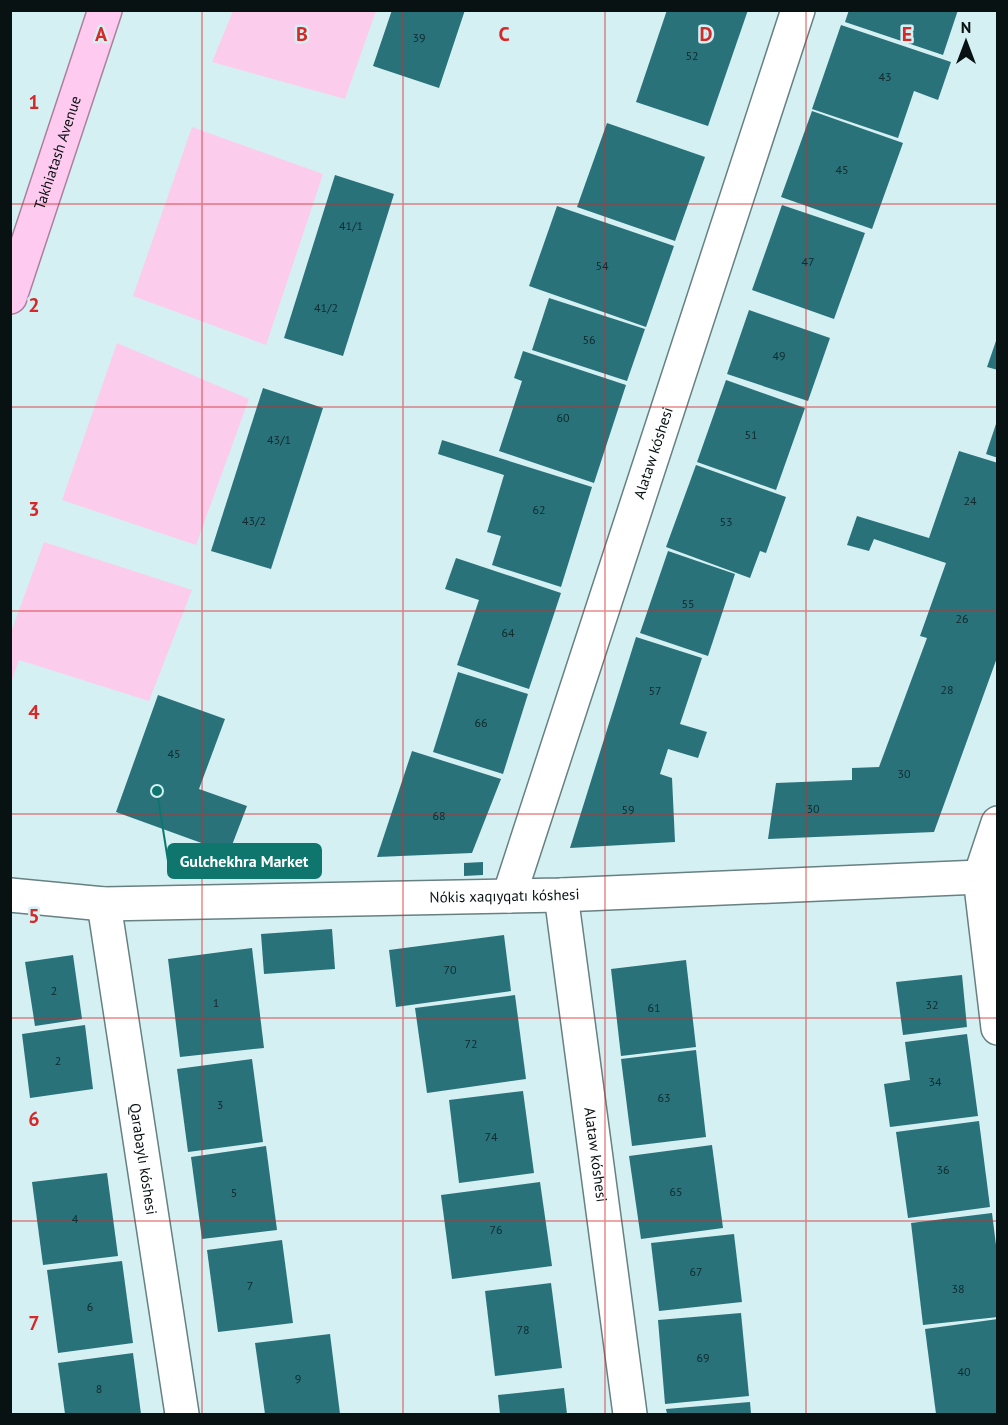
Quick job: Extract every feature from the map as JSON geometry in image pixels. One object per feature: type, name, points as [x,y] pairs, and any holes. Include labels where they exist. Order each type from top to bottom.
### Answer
[{"type":"highway","name":"Takhiatash Avenue","points":[[10,297],[105,10]]},
{"type":"street","name":"Alataw kóshesi","points":[[509,896],[798,10]]},
{"type":"street","points":[[998,824],[989,876],[998,1028]]},
{"type":"street","name":"Nókis xaqıyqatı kóshesi","points":[[10,895],[104,904],[561,895],[989,876]]},
{"type":"street","name":"Alataw kóshesi","points":[[561,895],[630,1414]]},
{"type":"street","name":"Qarabaylı kóshesi","points":[[104,904],[182,1414]]},
{"type":"shaded area","points":[[233,10],[376,11],[345,99],[212,62]]},
{"type":"shaded area","points":[[192,127],[323,174],[266,345],[133,296]]},
{"type":"shaded area","points":[[117,343],[249,399],[196,545],[62,500]]},
{"type":"shaded area","points":[[44,542],[192,590],[149,701],[19,660],[11,682],[11,632]]},
{"type":"building","points":[[392,10],[465,10],[439,88],[373,66]]},
{"type":"building","points":[[667,10],[748,10],[708,126],[636,102]]},
{"type":"building","points":[[849,10],[958,10],[943,55],[845,22]]},
{"type":"building","points":[[841,25],[951,62],[938,100],[914,91],[898,138],[812,109]]},
{"type":"building","points":[[812,111],[903,143],[872,229],[781,197]]},
{"type":"building","points":[[607,123],[705,157],[675,241],[577,207]]},
{"type":"building","points":[[335,175],[394,194],[343,356],[284,338]]},
{"type":"building","points":[[782,205],[865,233],[834,319],[752,290]]},
{"type":"building","points":[[557,206],[674,246],[646,327],[529,286]]},
{"type":"building","points":[[549,298],[645,329],[627,381],[532,350]]},
{"type":"building","points":[[749,310],[830,338],[808,401],[727,374]]},
{"type":"building","points":[[998,338],[998,370],[987,367]]},
{"type":"building","points":[[523,351],[626,385],[594,483],[499,451],[522,381],[514,378]]},
{"type":"building","points":[[726,380],[805,408],[776,490],[697,462]]},
{"type":"building","points":[[263,388],[323,408],[271,569],[211,551]]},
{"type":"building","points":[[998,422],[998,458],[986,454]]},
{"type":"building","points":[[442,440],[592,487],[561,587],[492,565],[501,536],[487,532],[504,475],[438,454]]},
{"type":"building","points":[[959,451],[998,463],[998,655],[934,832],[768,839],[776,783],[852,780],[852,768],[879,767],[927,638],[920,636],[946,563],[874,539],[869,551],[847,545],[857,516],[929,538]]},
{"type":"building","points":[[696,465],[786,497],[766,553],[760,551],[750,578],[666,547]]},
{"type":"building","points":[[668,551],[735,574],[708,656],[640,633]]},
{"type":"building","points":[[456,558],[561,593],[529,689],[457,665],[479,600],[445,589]]},
{"type":"building","points":[[636,637],[702,658],[680,724],[707,732],[698,758],[668,749],[660,774],[672,778],[675,842],[570,848]]},
{"type":"building","points":[[458,672],[528,694],[503,774],[433,752]]},
{"type":"building","points":[[158,695],[225,719],[199,789],[247,806],[229,853],[116,812]]},
{"type":"building","points":[[412,751],[501,779],[472,853],[377,857]]},
{"type":"building","points":[[483,862],[483,875],[464,876],[464,863]]},
{"type":"building","points":[[332,929],[335,969],[264,974],[261,934]]},
{"type":"building","points":[[504,935],[511,991],[396,1007],[389,950]]},
{"type":"building","points":[[252,948],[264,1048],[180,1057],[168,959]]},
{"type":"building","points":[[73,955],[82,1019],[35,1026],[25,962]]},
{"type":"building","points":[[686,960],[696,1047],[621,1056],[611,969]]},
{"type":"building","points":[[962,975],[967,1027],[903,1035],[896,982]]},
{"type":"building","points":[[515,995],[526,1079],[427,1093],[415,1008]]},
{"type":"building","points":[[85,1025],[93,1089],[30,1098],[22,1034]]},
{"type":"building","points":[[967,1034],[978,1116],[890,1127],[884,1084],[910,1080],[905,1042]]},
{"type":"building","points":[[696,1050],[706,1137],[632,1146],[621,1059]]},
{"type":"building","points":[[252,1059],[263,1142],[188,1152],[177,1069]]},
{"type":"building","points":[[523,1091],[534,1173],[459,1183],[449,1100]]},
{"type":"building","points":[[979,1121],[990,1207],[908,1218],[896,1132]]},
{"type":"building","points":[[712,1145],[723,1228],[641,1239],[629,1156]]},
{"type":"building","points":[[266,1146],[277,1230],[202,1239],[191,1157]]},
{"type":"building","points":[[107,1173],[118,1256],[43,1265],[32,1182]]},
{"type":"building","points":[[540,1182],[552,1266],[452,1279],[441,1195]]},
{"type":"building","points":[[992,1213],[998,1261],[998,1317],[923,1325],[911,1223]]},
{"type":"building","points":[[734,1234],[742,1302],[659,1311],[651,1243]]},
{"type":"building","points":[[282,1240],[293,1323],[218,1332],[207,1250]]},
{"type":"building","points":[[122,1261],[133,1343],[58,1353],[47,1270]]},
{"type":"building","points":[[551,1283],[562,1368],[495,1376],[485,1291]]},
{"type":"building","points":[[741,1313],[749,1396],[665,1404],[658,1320]]},
{"type":"building","points":[[998,1319],[998,1414],[936,1414],[925,1329]]},
{"type":"building","points":[[330,1334],[340,1414],[265,1414],[255,1343]]},
{"type":"building","points":[[133,1353],[141,1414],[65,1414],[58,1363]]},
{"type":"building","points":[[564,1388],[567,1414],[500,1414],[498,1395]]},
{"type":"building","points":[[750,1402],[751,1414],[667,1414],[666,1409]]},
{"type":"place","name":"Gulchekhra Market","points":[[157,791]]}]
